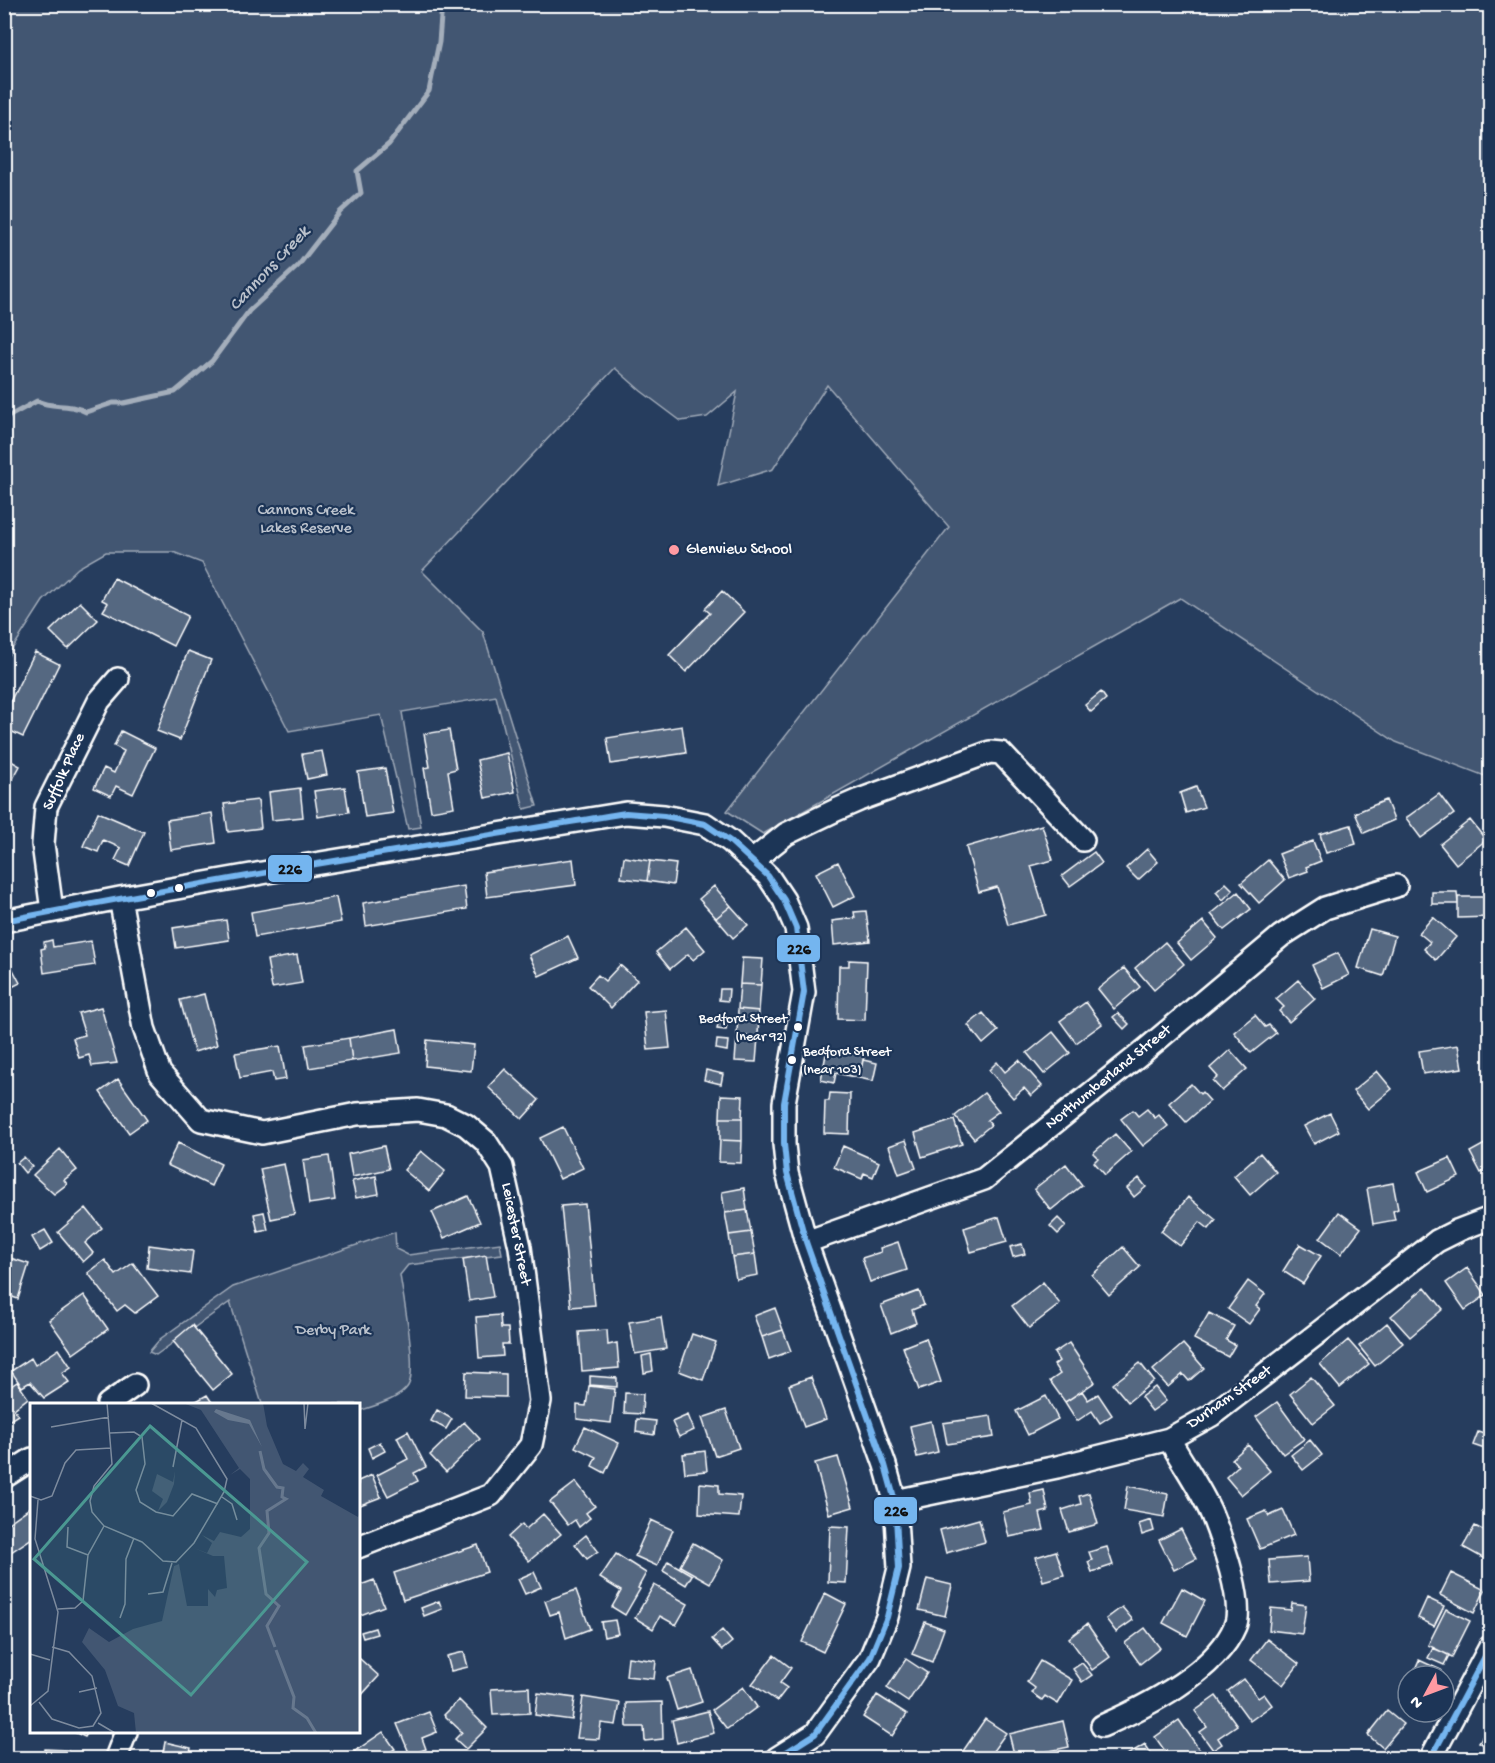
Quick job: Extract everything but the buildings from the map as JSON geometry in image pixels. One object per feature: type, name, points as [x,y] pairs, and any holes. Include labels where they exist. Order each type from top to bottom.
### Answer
[{"type":"street","name":"Suffolk Place","points":[[52,911],[43,844],[46,807],[99,701],[118,679]]},
{"type":"street","points":[[753,861],[786,834],[844,807],[990,752],[1001,753],[1083,840]]},
{"type":"street","points":[[4,921],[120,898],[490,834],[626,813],[664,816],[705,824],[730,841],[768,876],[784,900],[796,928],[804,992],[786,1089],[784,1144],[789,1180],[806,1242],[885,1465],[895,1501],[899,1568],[887,1617],[870,1658],[814,1734],[777,1758]]},
{"type":"street","name":"Northumberland Street","points":[[806,1242],[984,1179],[1144,1051],[1281,936],[1325,908],[1396,886]]},
{"type":"street","name":"Leicester Street","points":[[120,898],[144,1028],[160,1073],[201,1120],[262,1133],[357,1114],[418,1110],[446,1115],[466,1125],[486,1142],[502,1167],[520,1247],[540,1401],[531,1445],[491,1495],[360,1546]]},
{"type":"street","name":"Durham Street","points":[[895,1501],[1057,1467],[1169,1439],[1212,1415],[1437,1241],[1491,1218]]},
{"type":"street","points":[[110,1403],[135,1386]]},
{"type":"street","points":[[1102,1726],[1138,1710],[1206,1665],[1236,1626],[1237,1599],[1226,1554],[1211,1513],[1169,1439]]},
{"type":"street","points":[[4,1477],[30,1460]]},
{"type":"street","points":[[1431,1758],[1491,1647]]},
{"type":"street","points":[[116,1758],[125,1733]]},
{"type":"green space","name":"Cannons Creek Lakes Reserve","points":[[4,5],[1490,5],[1490,778],[1396,742],[1180,598],[763,834],[727,811],[949,527],[827,385],[773,469],[718,486],[737,392],[707,417],[681,421],[615,368],[422,571],[483,632],[537,806],[524,809],[496,696],[402,712],[421,827],[408,829],[381,715],[289,731],[202,563],[173,552],[106,552],[78,568],[43,601],[5,657]]},
{"type":"green space","name":"Derby Park","points":[[395,1232],[396,1249],[408,1255],[500,1243],[502,1254],[408,1265],[400,1275],[411,1349],[411,1377],[408,1386],[399,1395],[360,1411],[360,1403],[262,1403],[230,1302],[156,1355],[149,1352],[160,1339],[233,1287]]},
{"type":"waterway","name":"Cannons Creek","points":[[4,419],[37,401],[49,405],[73,407],[86,412],[113,403],[124,403],[175,392],[212,361],[249,311],[298,266],[340,212],[361,193],[357,171],[389,144],[429,91],[439,42],[442,4]]},
{"type":"transit line","name":"226","points":[[4,921],[392,851],[626,813],[664,816],[705,824],[730,841],[768,876],[784,900],[796,928],[804,992],[784,1103],[787,1173],[806,1242],[885,1465],[895,1501],[899,1568],[887,1617],[870,1658],[815,1734],[777,1758]]},
{"type":"transit line","name":"226","points":[[1431,1758],[1490,1647]]},
{"type":"place","name":"Glenview School","points":[[674,550]]},
{"type":"place","name":"Bedford Street (near 92)","points":[[798,1027]]},
{"type":"place","name":"Bedford Street (near 103)","points":[[792,1060]]}]
